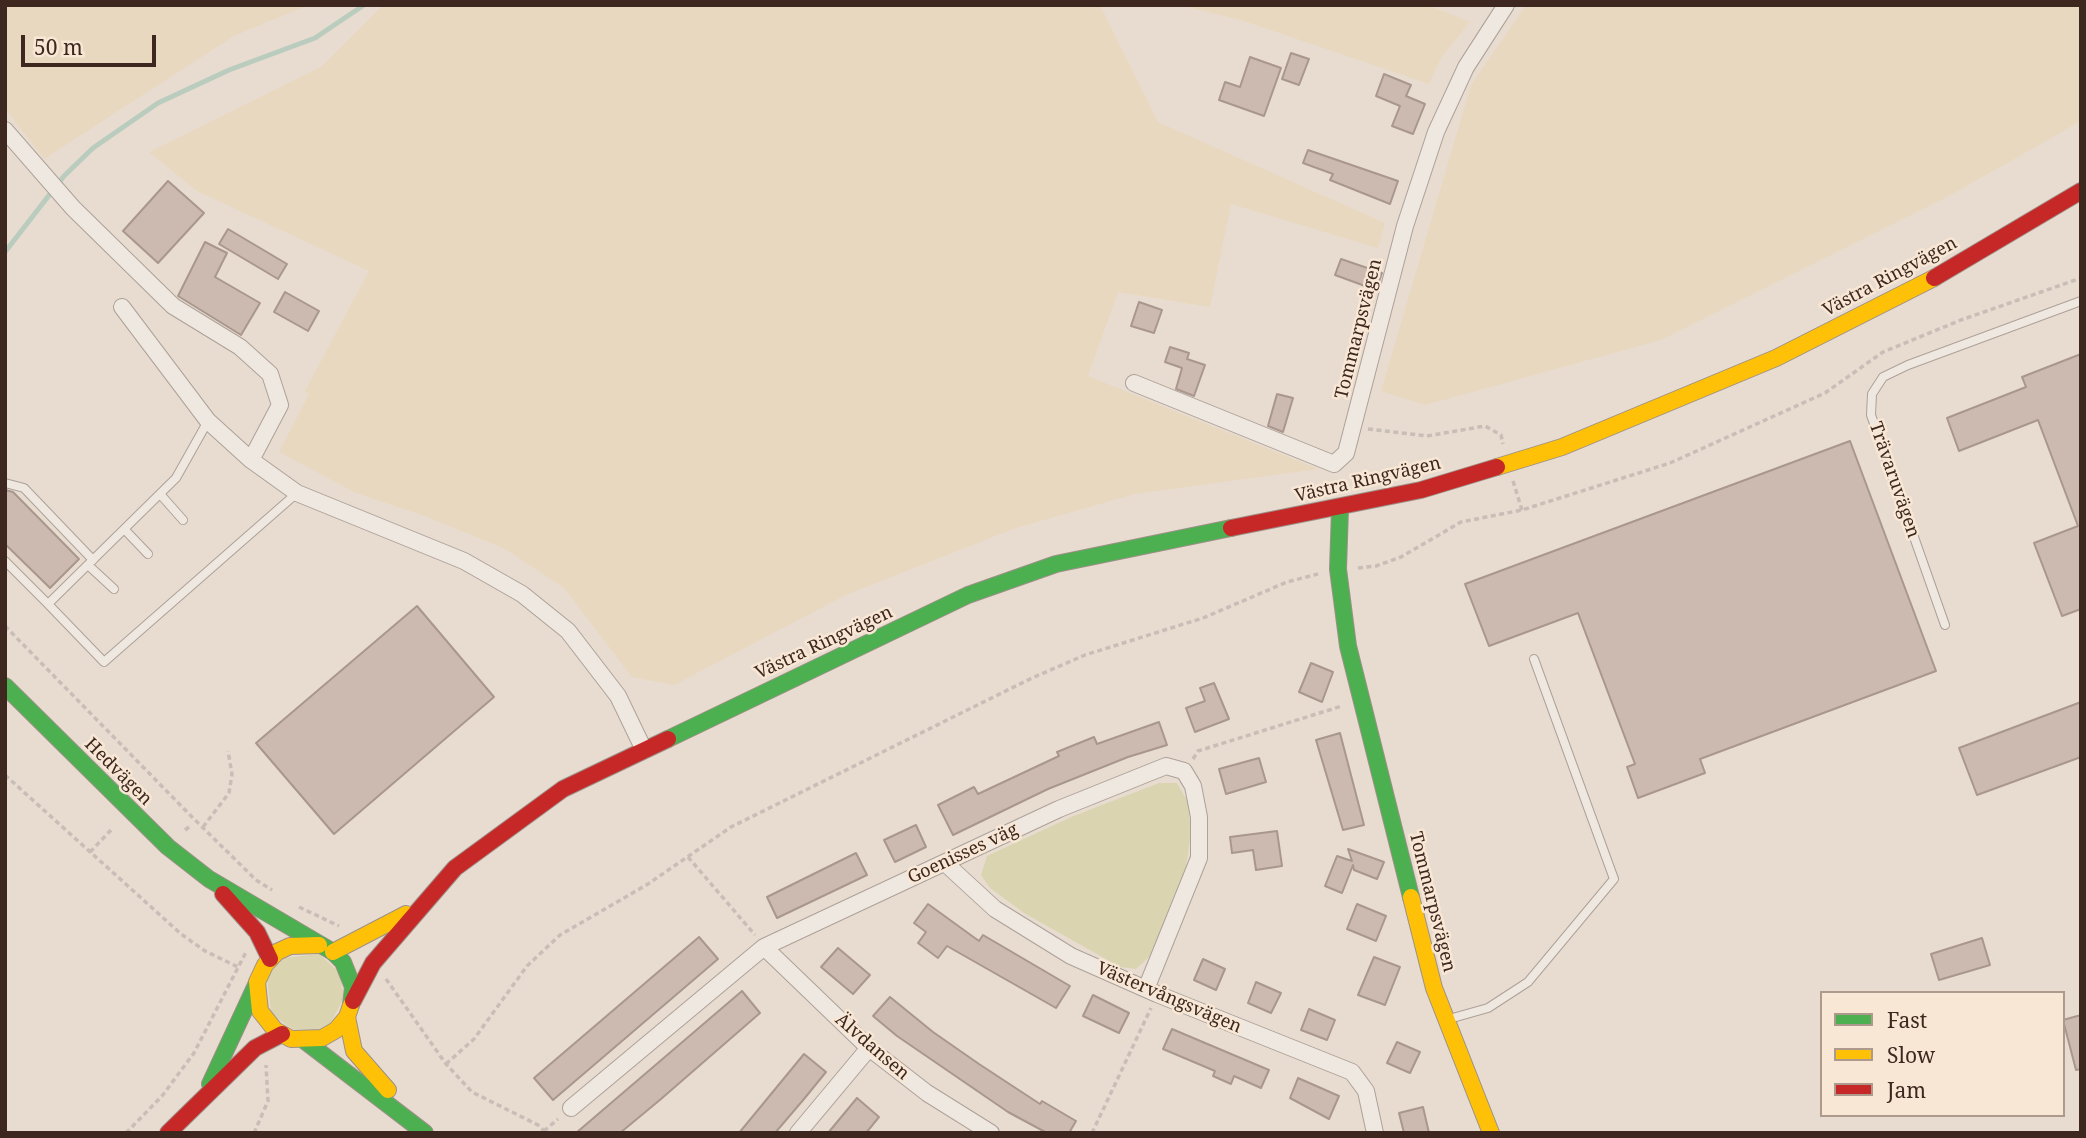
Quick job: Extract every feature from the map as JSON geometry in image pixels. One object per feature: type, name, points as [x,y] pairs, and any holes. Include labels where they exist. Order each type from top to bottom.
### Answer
[{"type":"main road","name":"Västra Ringvägen","points":[[350,1009],[373,963],[415,909],[454,868],[499,833],[564,789],[968,596],[1056,564],[1193,534],[1340,509],[1421,490],[1562,447],[1776,358],[1945,272],[2081,191]]},
{"type":"main road","name":"Tommarpsvägen","points":[[1340,509],[1338,569],[1348,646],[1361,700],[1434,988],[1491,1133]]},
{"type":"main road","name":"Hedvägen","points":[[5,686],[139,821],[209,879],[257,932],[270,959]]},
{"type":"main road","name":"Hedvägen","points":[[209,879],[326,949],[350,974],[350,1041],[360,1061],[427,1133]]},
{"type":"main road","name":"Västra Ringvägen","points":[[326,949],[415,909]]},
{"type":"main road","points":[[207,1092],[270,959],[290,946],[326,949]]},
{"type":"main road","points":[[168,1133],[255,1048],[282,1034],[268,1024],[260,1011],[257,982]]},
{"type":"main road","points":[[305,1041],[329,1034],[350,1009]]},
{"type":"main road","name":"Hedvägen","points":[[282,1034],[305,1041],[427,1133]]},
{"type":"street","name":"Tommarpsvägen","points":[[1134,383],[1334,464],[1346,453],[1405,226],[1436,131],[1466,67],[1506,5]]},
{"type":"street","points":[[5,130],[34,167],[73,208],[173,306],[240,347],[270,374],[280,405],[251,460]]},
{"type":"street","points":[[122,307],[208,421],[251,460],[297,493],[464,561],[522,594],[568,631],[618,696],[644,750]]},
{"type":"street","name":"Goenisses väg","points":[[571,1108],[764,947],[1059,809],[1166,766],[1184,771]]},
{"type":"street","points":[[1152,992],[1199,858],[1199,817],[1193,786],[1184,771]]},
{"type":"street","name":"Västervångsvägen","points":[[946,863],[995,909],[1070,956],[1352,1072],[1366,1091],[1375,1133]]},
{"type":"street","name":"Älvdansen","points":[[764,947],[869,1048],[926,1093],[991,1133]]},
{"type":"street","points":[[798,1133],[869,1048]]},
{"type":"lane","name":"Trävaruvägen","points":[[1945,625],[1871,415],[1872,394],[1883,377],[1908,365],[2081,301]]},
{"type":"lane","points":[[48,604],[176,478],[208,421]]},
{"type":"lane","points":[[5,483],[24,488],[114,589]]},
{"type":"lane","points":[[5,561],[104,662],[297,493]]},
{"type":"lane","points":[[160,494],[183,520]]},
{"type":"lane","points":[[125,530],[148,554]]},
{"type":"lane","points":[[1446,1020],[1488,1008],[1528,982],[1614,879],[1534,659]]},
{"type":"path","points":[[1338,569],[1376,566],[1401,557],[1461,522],[1522,510],[1670,463],[1825,393],[1883,352],[1961,320],[2081,278]]},
{"type":"path","points":[[1354,426],[1427,436],[1485,426],[1502,435],[1522,510]]},
{"type":"path","points":[[446,1064],[474,1039],[527,966],[560,935],[688,857],[731,827],[1032,678],[1085,655],[1203,618],[1287,582],[1322,573]]},
{"type":"path","points":[[5,626],[203,827],[257,880],[278,895]]},
{"type":"path","points":[[1184,771],[1198,751],[1361,700]]},
{"type":"path","points":[[203,827],[229,793],[232,774],[228,751]]},
{"type":"path","points":[[5,775],[181,934],[205,951],[238,967]]},
{"type":"path","points":[[90,852],[111,830]]},
{"type":"path","points":[[688,857],[764,947]]},
{"type":"path","points":[[1092,1133],[1152,992]]},
{"type":"shaded area","points":[[5,5],[308,5],[234,36],[44,159],[5,108]]},
{"type":"shaded area","points":[[383,5],[1100,5],[1158,122],[1385,223],[1378,248],[1231,204],[1210,307],[1118,292],[1088,376],[1318,469],[1135,494],[1016,528],[848,594],[674,685],[632,677],[564,588],[505,549],[425,516],[356,493],[279,452],[309,394],[305,391],[369,271],[197,191],[149,152],[321,67]]},
{"type":"shaded area","points":[[1180,5],[1428,5],[1470,22],[1441,58],[1429,84],[1244,21]]},
{"type":"shaded area","points":[[1526,5],[2081,5],[2081,121],[1949,196],[1661,340],[1425,405],[1381,391],[1471,85]]},
{"type":"shaded area","points":[[1159,783],[1177,783],[1188,802],[1191,832],[1186,867],[1152,954],[1136,969],[1120,967],[1024,913],[990,888],[981,875],[987,856],[1071,817]]},
{"type":"shaded area","points":[[319,954],[339,972],[344,998],[331,1022],[319,1029],[292,1029],[271,1014],[267,977],[283,958]]},
{"type":"building","points":[[1291,53],[1309,59],[1299,85],[1282,79]]},
{"type":"building","points":[[1250,57],[1281,68],[1264,116],[1219,100],[1225,82],[1240,87]]},
{"type":"building","points":[[1384,74],[1411,85],[1406,96],[1425,104],[1413,134],[1392,126],[1400,106],[1376,96]]},
{"type":"building","points":[[1308,150],[1398,181],[1390,204],[1330,180],[1333,174],[1303,163]]},
{"type":"building","points":[[168,181],[204,213],[158,263],[123,231]]},
{"type":"building","points":[[228,229],[287,264],[278,279],[219,244]]},
{"type":"building","points":[[205,242],[227,253],[215,277],[260,303],[241,335],[178,296]]},
{"type":"building","points":[[1341,259],[1382,273],[1376,290],[1335,275]]},
{"type":"building","points":[[285,292],[319,311],[308,331],[274,312]]},
{"type":"building","points":[[1139,302],[1162,310],[1154,333],[1131,326]]},
{"type":"building","points":[[1170,347],[1189,353],[1187,359],[1205,365],[1194,396],[1176,389],[1182,368],[1165,362]]},
{"type":"building","points":[[2081,354],[2081,609],[2062,616],[2034,543],[2078,526],[2038,420],[1959,451],[1947,418],[2026,387],[2022,377]]},
{"type":"building","points":[[1277,394],[1293,398],[1283,432],[1268,426]]},
{"type":"building","points":[[1850,441],[1936,671],[1700,759],[1705,773],[1638,798],[1627,767],[1635,764],[1578,613],[1489,646],[1465,584]]},
{"type":"building","points":[[5,490],[13,492],[79,559],[50,588],[5,544]]},
{"type":"building","points":[[417,606],[494,697],[334,834],[256,743]]},
{"type":"building","points":[[1311,663],[1333,672],[1322,702],[1299,692]]},
{"type":"building","points":[[1214,683],[1229,719],[1195,732],[1186,708],[1205,701],[1200,688]]},
{"type":"building","points":[[2081,702],[2081,757],[1977,795],[1959,748]]},
{"type":"building","points":[[1159,722],[1167,745],[1128,757],[1048,789],[953,835],[938,805],[974,787],[978,794],[1059,756],[1057,752],[1094,737],[1097,744]]},
{"type":"building","points":[[1340,733],[1364,825],[1343,830],[1316,740]]},
{"type":"building","points":[[1259,758],[1266,782],[1226,794],[1219,769]]},
{"type":"building","points":[[916,825],[926,847],[895,862],[884,840]]},
{"type":"building","points":[[1277,831],[1282,866],[1256,870],[1253,850],[1232,853],[1230,837]]},
{"type":"building","points":[[1348,849],[1384,862],[1377,879],[1354,870],[1353,865],[1342,893],[1325,886],[1337,856],[1352,861]]},
{"type":"building","points":[[856,853],[867,875],[777,918],[767,897]]},
{"type":"building","points":[[928,904],[979,941],[983,935],[1070,986],[1056,1008],[947,946],[938,958],[918,943],[926,932],[914,923]]},
{"type":"building","points":[[1357,904],[1386,916],[1376,941],[1347,929]]},
{"type":"building","points":[[699,937],[718,959],[553,1100],[534,1078]]},
{"type":"building","points":[[1982,938],[1990,965],[1939,980],[1931,954]]},
{"type":"building","points":[[838,948],[870,975],[853,994],[821,967]]},
{"type":"building","points":[[1374,957],[1400,967],[1385,1005],[1358,995]]},
{"type":"building","points":[[1203,959],[1225,969],[1216,990],[1194,980]]},
{"type":"building","points":[[1256,982],[1281,993],[1271,1013],[1248,1003]]},
{"type":"building","points":[[742,991],[760,1013],[661,1099],[620,1133],[576,1133]]},
{"type":"building","points":[[1093,995],[1129,1013],[1119,1033],[1083,1016]]},
{"type":"building","points":[[890,997],[933,1032],[979,1064],[1040,1104],[1042,1101],[1076,1121],[1069,1133],[1047,1133],[1008,1112],[897,1036],[873,1016]]},
{"type":"building","points":[[1309,1009],[1335,1020],[1327,1040],[1301,1030]]},
{"type":"building","points":[[2081,1015],[2081,1069],[2076,1070],[2065,1019]]},
{"type":"building","points":[[1172,1029],[1269,1070],[1261,1088],[1234,1076],[1231,1084],[1213,1076],[1215,1071],[1163,1049]]},
{"type":"building","points":[[1397,1042],[1420,1052],[1410,1073],[1387,1063]]},
{"type":"building","points":[[804,1054],[826,1072],[804,1099],[775,1133],[739,1133]]},
{"type":"building","points":[[1298,1078],[1339,1096],[1329,1119],[1290,1098]]},
{"type":"building","points":[[857,1098],[879,1117],[866,1133],[828,1133]]},
{"type":"building","points":[[1423,1107],[1429,1133],[1404,1133],[1399,1113]]},
{"type":"waterway","points":[[5,252],[64,176],[93,148],[158,103],[229,70],[315,38],[364,5]]},
{"type":"traffic: fast","points":[[1340,509],[1338,569],[1348,646],[1411,897]]},
{"type":"traffic: fast","points":[[668,739],[968,595],[1056,564],[1231,528]]},
{"type":"traffic: fast","points":[[5,686],[168,847],[209,879],[333,952],[343,962],[353,987],[351,1005]]},
{"type":"traffic: fast","points":[[210,1084],[256,985]]},
{"type":"traffic: fast","points":[[305,1041],[425,1133]]},
{"type":"traffic: slow","points":[[1497,467],[1562,447],[1776,358],[1934,278]]},
{"type":"traffic: slow","points":[[1411,897],[1434,988],[1491,1133]]},
{"type":"traffic: slow","points":[[333,952],[406,914]]},
{"type":"traffic: slow","points":[[319,945],[290,946],[277,952],[265,965],[257,982],[260,1011],[275,1030],[291,1039],[322,1038],[336,1030],[347,1017],[351,1005]]},
{"type":"traffic: slow","points":[[347,1017],[354,1051],[388,1090]]},
{"type":"traffic: jam","points":[[1934,278],[2081,191]]},
{"type":"traffic: jam","points":[[1231,528],[1421,490],[1497,467]]},
{"type":"traffic: jam","points":[[353,1001],[373,963],[455,868],[563,789],[668,739]]},
{"type":"traffic: jam","points":[[223,894],[257,932],[270,959]]},
{"type":"traffic: jam","points":[[168,1133],[255,1048],[282,1034]]}]
